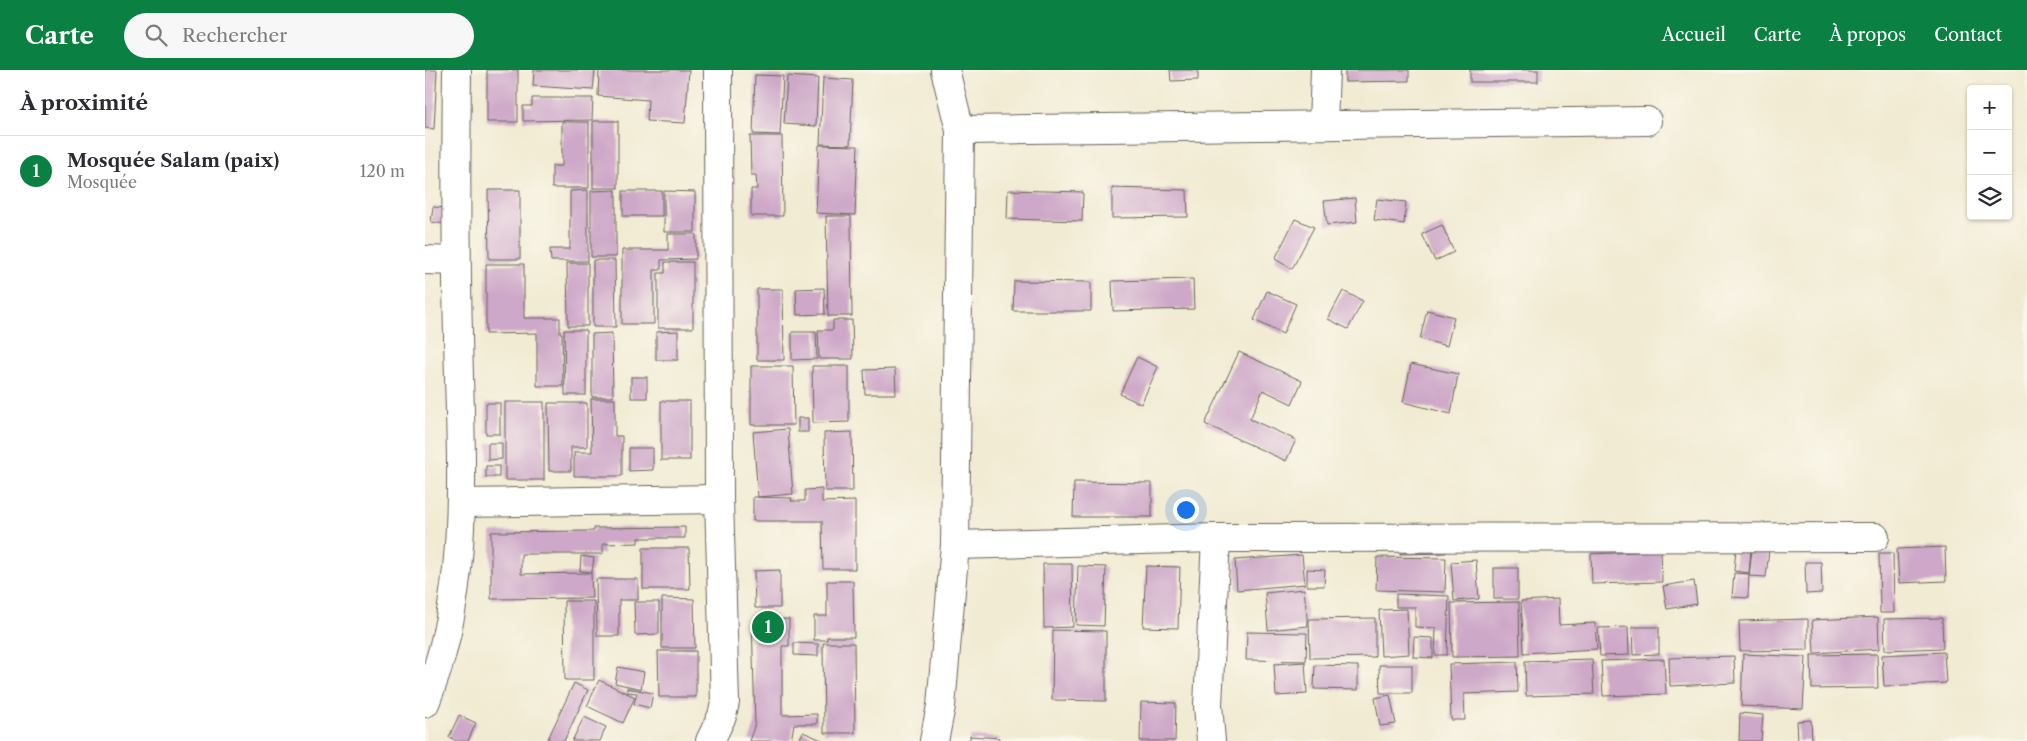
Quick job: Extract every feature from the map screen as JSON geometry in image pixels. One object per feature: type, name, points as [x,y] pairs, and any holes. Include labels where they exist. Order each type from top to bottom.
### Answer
[{"type":"street","points":[[425,703],[450,625],[461,503],[456,261],[457,70]]},
{"type":"street","points":[[710,741],[722,716],[725,702],[719,499],[718,70]]},
{"type":"street","points":[[934,741],[941,706],[955,545],[959,130],[945,70]]},
{"type":"street","points":[[1323,125],[1325,70]]},
{"type":"street","points":[[959,130],[1647,121]]},
{"type":"street","points":[[425,260],[456,261]]},
{"type":"street","points":[[461,503],[719,499]]},
{"type":"street","points":[[955,545],[1216,538],[1875,537]]},
{"type":"street","points":[[1211,741],[1208,705],[1216,538]]},
{"type":"building","points":[[425,70],[437,70],[434,129],[425,128]]},
{"type":"building","points":[[487,70],[518,70],[518,122],[487,122]]},
{"type":"building","points":[[534,70],[595,70],[593,90],[533,86]]},
{"type":"building","points":[[599,70],[689,70],[685,123],[647,121],[648,100],[598,96]]},
{"type":"building","points":[[1170,70],[1198,70],[1198,80],[1171,81]]},
{"type":"building","points":[[1345,70],[1409,70],[1409,81],[1345,82]]},
{"type":"building","points":[[1470,70],[1538,70],[1538,82],[1470,82]]},
{"type":"building","points":[[755,75],[783,76],[780,135],[753,134]]},
{"type":"building","points":[[787,76],[818,78],[816,126],[784,124]]},
{"type":"building","points":[[823,78],[853,80],[850,145],[820,144]]},
{"type":"building","points":[[532,98],[593,98],[592,120],[523,121],[523,106],[532,106]]},
{"type":"building","points":[[593,121],[618,121],[618,188],[593,188]]},
{"type":"building","points":[[562,122],[589,122],[589,188],[552,188],[552,166],[562,166]]},
{"type":"building","points":[[750,136],[782,136],[783,216],[751,216],[751,189],[757,189],[756,175],[751,175]]},
{"type":"building","points":[[819,145],[858,146],[855,215],[816,213]]},
{"type":"building","points":[[1112,188],[1187,190],[1188,217],[1112,218]]},
{"type":"building","points":[[488,190],[520,190],[520,259],[489,259]]},
{"type":"building","points":[[588,190],[588,261],[551,261],[550,249],[570,249],[570,191]]},
{"type":"building","points":[[616,190],[616,257],[591,257],[591,191]]},
{"type":"building","points":[[1008,190],[1083,192],[1082,221],[1007,219]]},
{"type":"building","points":[[623,191],[662,191],[662,216],[623,216]]},
{"type":"building","points":[[664,191],[695,192],[695,232],[664,232]]},
{"type":"building","points":[[1355,198],[1357,222],[1327,225],[1324,201]]},
{"type":"building","points":[[1377,199],[1406,202],[1404,224],[1374,220]]},
{"type":"building","points":[[433,207],[447,208],[445,224],[431,222]]},
{"type":"building","points":[[826,216],[851,216],[852,316],[828,316]]},
{"type":"building","points":[[1295,219],[1314,227],[1292,269],[1275,259]]},
{"type":"building","points":[[1442,225],[1454,252],[1435,261],[1422,234]]},
{"type":"building","points":[[668,234],[696,234],[696,259],[661,260],[661,270],[654,270],[654,324],[622,324],[622,250],[668,250]]},
{"type":"building","points":[[593,260],[615,260],[616,327],[593,327]]},
{"type":"building","points":[[665,262],[693,262],[693,328],[658,328],[658,273],[665,273]]},
{"type":"building","points":[[567,263],[588,263],[588,326],[568,326]]},
{"type":"building","points":[[486,264],[524,264],[524,318],[560,318],[563,386],[537,386],[537,333],[486,334]]},
{"type":"building","points":[[1193,279],[1194,309],[1113,311],[1112,281]]},
{"type":"building","points":[[1014,281],[1091,282],[1091,311],[1013,311]]},
{"type":"building","points":[[824,288],[825,314],[797,315],[796,289]]},
{"type":"building","points":[[757,289],[783,289],[784,360],[757,360]]},
{"type":"building","points":[[1267,291],[1296,304],[1283,334],[1254,320]]},
{"type":"building","points":[[1343,291],[1363,301],[1348,329],[1328,319]]},
{"type":"building","points":[[1427,310],[1454,317],[1447,346],[1420,339]]},
{"type":"building","points":[[833,320],[852,320],[853,359],[819,359],[818,330],[833,330]]},
{"type":"building","points":[[564,330],[586,330],[586,395],[565,395]]},
{"type":"building","points":[[678,331],[678,360],[656,360],[656,332]]},
{"type":"building","points":[[792,332],[816,332],[817,359],[792,360]]},
{"type":"building","points":[[612,333],[613,397],[592,397],[592,334]]},
{"type":"building","points":[[1239,352],[1302,381],[1292,404],[1263,390],[1250,419],[1296,440],[1286,461],[1205,424]]},
{"type":"building","points":[[1137,357],[1158,367],[1141,404],[1120,394]]},
{"type":"building","points":[[1411,364],[1458,374],[1451,414],[1403,402]]},
{"type":"building","points":[[751,366],[793,366],[794,425],[751,425]]},
{"type":"building","points":[[812,366],[849,366],[849,422],[813,423]]},
{"type":"building","points":[[895,369],[896,394],[865,394],[864,370]]},
{"type":"building","points":[[631,377],[647,377],[647,398],[631,398]]},
{"type":"building","points":[[591,399],[615,399],[615,436],[622,436],[622,476],[574,476],[574,452],[592,452]]},
{"type":"building","points":[[661,401],[690,401],[690,460],[661,460]]},
{"type":"building","points":[[505,402],[544,402],[544,480],[505,480]]},
{"type":"building","points":[[486,403],[500,403],[500,434],[486,434]]},
{"type":"building","points":[[548,403],[587,403],[587,447],[571,447],[571,471],[549,471]]},
{"type":"building","points":[[798,418],[808,418],[808,432],[798,432]]},
{"type":"building","points":[[788,429],[793,494],[758,497],[753,432]]},
{"type":"building","points":[[852,432],[853,491],[825,491],[824,433]]},
{"type":"building","points":[[488,443],[502,443],[502,459],[488,460]]},
{"type":"building","points":[[629,448],[653,448],[653,470],[629,471]]},
{"type":"building","points":[[486,466],[499,466],[499,477],[486,477]]},
{"type":"building","points":[[1074,482],[1152,483],[1152,517],[1073,517]]},
{"type":"building","points":[[822,489],[822,502],[855,501],[855,569],[823,569],[822,521],[753,521],[753,497],[792,498],[791,501],[805,501],[805,490]]},
{"type":"building","points":[[685,527],[685,538],[638,538],[638,543],[603,544],[603,554],[521,554],[521,574],[591,573],[592,598],[491,599],[491,532],[594,531],[594,528]]},
{"type":"building","points":[[1400,543],[1446,543],[1446,553],[1400,554]]},
{"type":"building","points":[[1945,547],[1946,581],[1899,583],[1897,549]]},
{"type":"building","points":[[643,548],[689,548],[690,589],[643,589]]},
{"type":"building","points":[[1752,548],[1769,550],[1766,577],[1749,576]]},
{"type":"building","points":[[1736,549],[1751,550],[1749,573],[1734,571]]},
{"type":"building","points":[[1661,551],[1662,582],[1592,584],[1591,554]]},
{"type":"building","points":[[1879,553],[1893,553],[1894,613],[1880,613]]},
{"type":"building","points":[[1302,555],[1305,584],[1237,590],[1235,560]]},
{"type":"building","points":[[581,556],[594,558],[592,572],[580,571]]},
{"type":"building","points":[[1377,557],[1446,558],[1445,592],[1376,590]]},
{"type":"building","points":[[1476,560],[1479,599],[1454,601],[1451,562]]},
{"type":"building","points":[[1805,562],[1821,562],[1822,593],[1806,594]]},
{"type":"building","points":[[1043,564],[1072,564],[1073,627],[1044,628]]},
{"type":"building","points":[[1078,566],[1106,567],[1104,626],[1076,625]]},
{"type":"building","points":[[1146,566],[1180,567],[1178,628],[1143,627]]},
{"type":"building","points":[[1494,568],[1518,568],[1518,599],[1494,599]]},
{"type":"building","points":[[1307,569],[1325,570],[1324,586],[1307,586]]},
{"type":"building","points":[[780,570],[780,608],[755,608],[754,571]]},
{"type":"building","points":[[1734,573],[1749,574],[1748,598],[1732,597]]},
{"type":"building","points":[[596,579],[638,579],[638,600],[619,600],[619,636],[597,636]]},
{"type":"building","points":[[827,581],[853,581],[854,637],[827,637],[827,640],[814,640],[814,616],[827,616]]},
{"type":"building","points":[[1694,581],[1697,604],[1667,609],[1663,586]]},
{"type":"building","points":[[1304,589],[1308,626],[1268,630],[1265,593]]},
{"type":"building","points":[[1396,594],[1449,596],[1447,655],[1435,655],[1436,628],[1415,627],[1415,607],[1396,607]]},
{"type":"building","points":[[662,598],[694,599],[695,648],[662,648]]},
{"type":"building","points":[[1558,599],[1559,625],[1595,623],[1597,649],[1524,653],[1521,601]]},
{"type":"building","points":[[564,601],[594,601],[594,680],[565,680]]},
{"type":"building","points":[[634,602],[659,602],[659,634],[635,635]]},
{"type":"building","points":[[1519,602],[1520,656],[1452,657],[1451,603]]},
{"type":"building","points":[[1407,609],[1409,654],[1381,656],[1379,610]]},
{"type":"building","points":[[1878,617],[1879,649],[1814,653],[1812,620]]},
{"type":"building","points":[[1375,618],[1375,657],[1310,658],[1309,619]]},
{"type":"building","points":[[1942,618],[1943,648],[1885,650],[1884,619]]},
{"type":"building","points":[[789,619],[789,646],[782,646],[782,715],[817,714],[817,724],[794,724],[791,741],[749,741],[755,724],[752,620]]},
{"type":"building","points":[[1808,619],[1808,650],[1740,651],[1739,621]]},
{"type":"building","points":[[1628,627],[1629,655],[1600,656],[1598,628]]},
{"type":"building","points":[[1632,627],[1659,627],[1659,654],[1633,655]]},
{"type":"building","points":[[1053,630],[1106,631],[1106,701],[1052,700]]},
{"type":"building","points":[[1247,632],[1307,633],[1306,661],[1246,660]]},
{"type":"building","points":[[1414,637],[1433,638],[1433,658],[1413,657]]},
{"type":"building","points":[[794,643],[818,644],[818,656],[794,655]]},
{"type":"building","points":[[823,643],[854,643],[855,733],[824,733]]},
{"type":"building","points":[[658,651],[696,651],[696,697],[659,697]]},
{"type":"building","points":[[1944,652],[1946,683],[1884,686],[1882,655]]},
{"type":"building","points":[[1743,654],[1806,657],[1803,709],[1741,706]]},
{"type":"building","points":[[1877,654],[1878,688],[1812,689],[1811,655]]},
{"type":"building","points":[[1734,656],[1735,683],[1670,686],[1669,658]]},
{"type":"building","points":[[1592,659],[1594,694],[1526,696],[1525,661]]},
{"type":"building","points":[[1664,659],[1666,694],[1603,696],[1601,661]]},
{"type":"building","points":[[1305,662],[1307,694],[1276,696],[1274,664]]},
{"type":"building","points":[[1517,662],[1518,692],[1464,694],[1465,720],[1451,720],[1449,664]]},
{"type":"building","points":[[1315,665],[1358,666],[1358,690],[1314,689]]},
{"type":"building","points":[[1379,665],[1412,665],[1412,693],[1380,693]]},
{"type":"building","points":[[618,667],[644,672],[641,689],[615,683]]},
{"type":"building","points":[[599,680],[635,697],[623,723],[587,706]]},
{"type":"building","points":[[574,683],[588,690],[564,741],[547,741]]},
{"type":"building","points":[[627,688],[653,693],[650,708],[634,704],[637,693],[627,692]]},
{"type":"building","points":[[1390,695],[1396,724],[1380,726],[1375,698]]},
{"type":"building","points":[[1141,702],[1176,703],[1175,741],[1140,741]]},
{"type":"building","points":[[1740,713],[1763,715],[1761,741],[1739,741]]},
{"type":"building","points":[[459,715],[476,723],[468,741],[457,741],[449,737]]},
{"type":"building","points":[[584,717],[606,727],[600,741],[572,741]]},
{"type":"building","points":[[1811,720],[1812,741],[1798,741],[1797,721]]},
{"type":"building","points":[[803,732],[824,741],[799,741]]},
{"type":"building","points":[[970,736],[999,738],[999,741],[970,741]]},
{"type":"place","name":"Mosquée Salam (paix)","points":[[768,627]]}]
